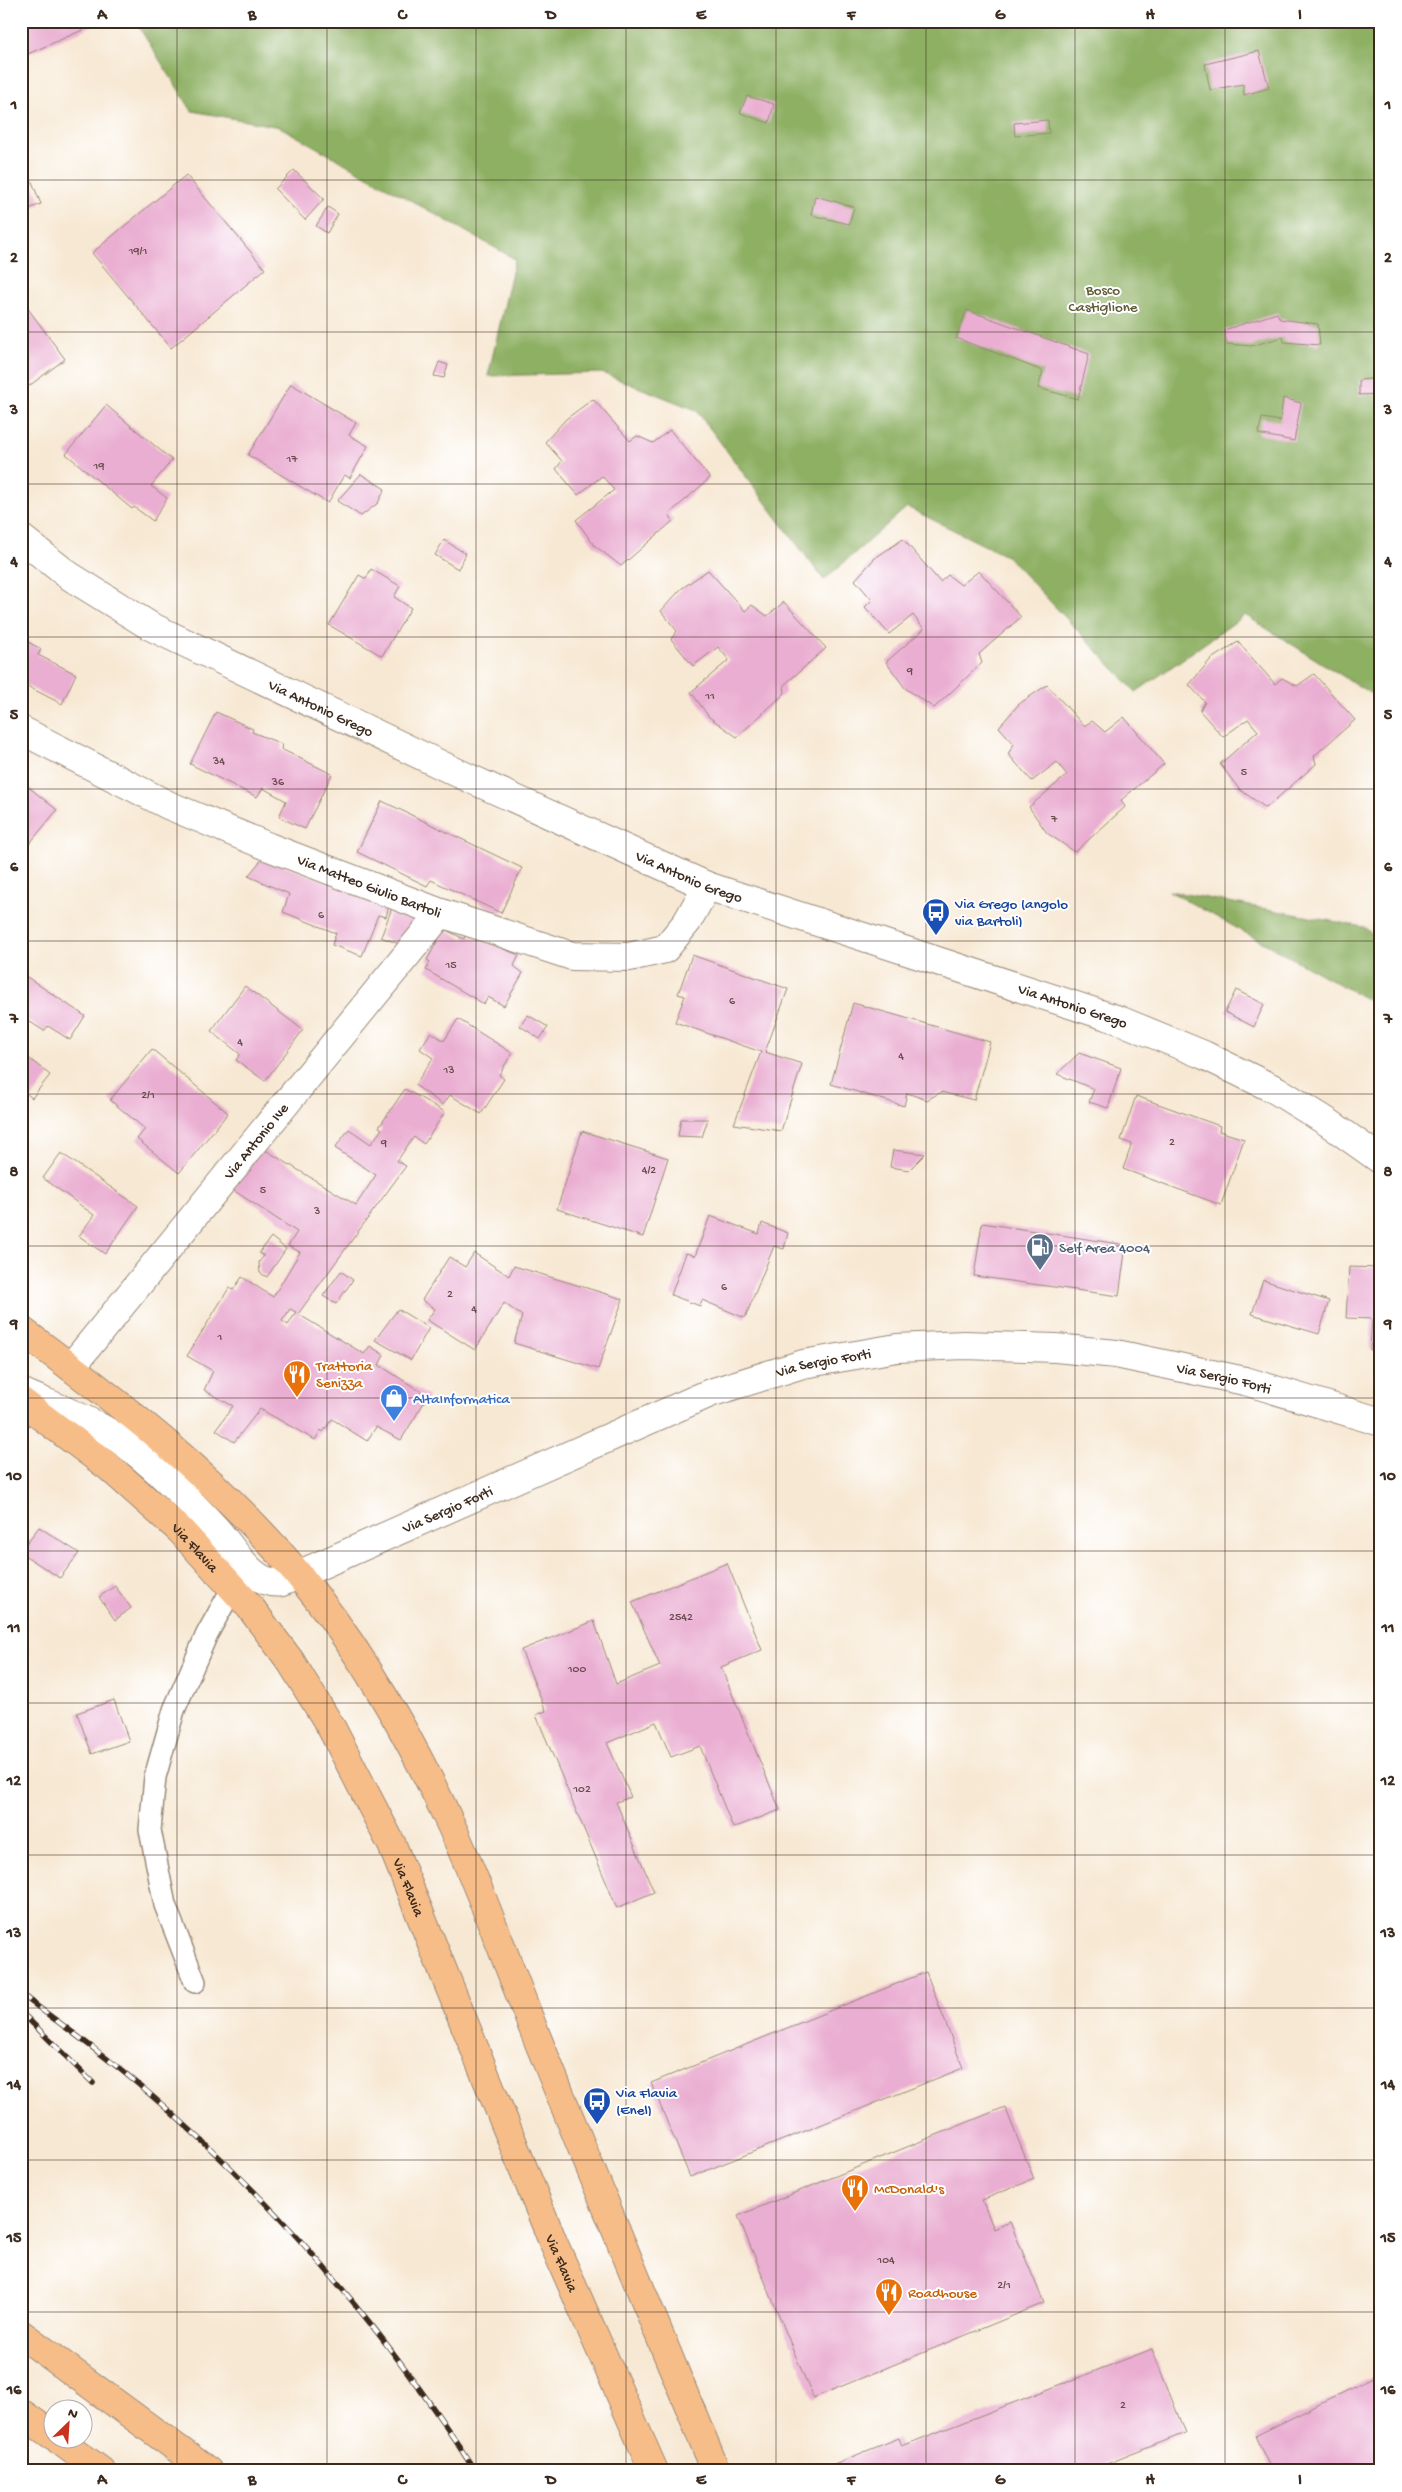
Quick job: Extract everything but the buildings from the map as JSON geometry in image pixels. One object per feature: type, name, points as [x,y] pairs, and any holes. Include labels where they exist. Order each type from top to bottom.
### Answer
[{"type":"main road","points":[[21,1330],[143,1422],[192,1465],[250,1522],[298,1575],[337,1626],[382,1696],[451,1825],[716,2471]]},
{"type":"main road","name":"Via Flavia","points":[[21,1401],[109,1467],[180,1530],[232,1589],[250,1606],[296,1670],[331,1727],[392,1845],[553,2242],[654,2471]]},
{"type":"main road","points":[[21,2334],[208,2471]]},
{"type":"main road","points":[[21,2413],[42,2428]]},
{"type":"main road","points":[[73,2450],[102,2471]]},
{"type":"street","name":"Via Antonio Grego","points":[[21,538],[68,575],[150,626],[449,769],[707,886],[1128,1023],[1204,1055],[1276,1090],[1381,1160]]},
{"type":"street","name":"Via Matteo Giulio Bartoli","points":[[21,730],[168,805],[269,847],[441,913],[572,956],[629,957],[665,948],[687,922],[707,886]]},
{"type":"street","name":"Via Antonio Ive","points":[[71,1367],[441,913]]},
{"type":"street","name":"Via Sergio Forti","points":[[298,1575],[710,1393],[803,1364],[897,1348],[992,1346],[1056,1348],[1116,1354],[1245,1381],[1381,1422]]},
{"type":"street","name":"Via Flavia","points":[[21,1392],[84,1419],[109,1433],[155,1470],[215,1528],[246,1564],[263,1580],[272,1584],[298,1575]]},
{"type":"lane","points":[[195,1982],[165,1906],[150,1830],[155,1777],[174,1710],[207,1634],[232,1589]]},
{"type":"green space","name":"Bosco Castiglione","points":[[135,21],[1381,21],[1381,700],[1245,615],[1136,692],[1008,557],[907,507],[824,580],[696,410],[602,373],[488,376],[515,259],[280,127],[192,111]]},
{"type":"green space","points":[[1169,891],[1364,927],[1381,942],[1381,1007]]},
{"type":"railway","points":[[21,1994],[95,2049],[138,2084],[187,2127],[278,2217],[363,2314],[440,2417],[475,2471]]},
{"type":"railway","points":[[21,2012],[93,2083]]},
{"type":"place","name":"Via Grego (angolo via Bartoli)","points":[[936,936]]},
{"type":"place","name":"Self Area 4004","points":[[1040,1271]]},
{"type":"place","name":"Trattoria Senizza","points":[[297,1398]]},
{"type":"place","name":"AltaInformatica","points":[[394,1422]]},
{"type":"place","name":"Via Flavia (Enel)","points":[[597,2125]]},
{"type":"place","name":"McDonald's","points":[[855,2212]]},
{"type":"place","name":"Roadhouse","points":[[889,2316]]}]
